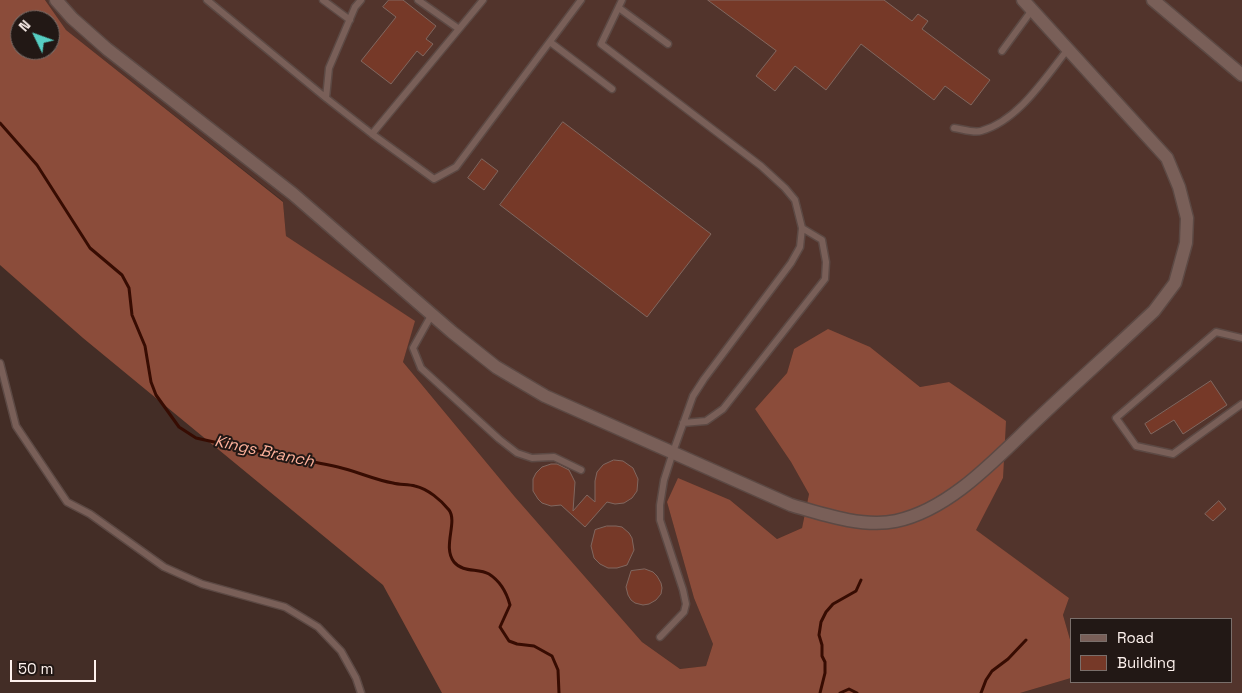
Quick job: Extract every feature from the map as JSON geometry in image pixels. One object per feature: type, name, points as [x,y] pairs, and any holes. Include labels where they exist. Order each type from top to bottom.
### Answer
[{"type":"street","points":[[56,0],[72,18],[107,49],[293,194],[496,367],[545,396],[791,505],[831,516],[864,522],[896,521],[931,508],[972,481],[1154,311],[1175,283],[1186,243],[1188,218],[1179,187],[1167,158],[1023,0]]},
{"type":"street","points":[[1153,0],[1242,75]]},
{"type":"lane","points":[[207,0],[326,98],[434,179],[456,167],[581,0]]},
{"type":"lane","points":[[323,0],[350,20]]},
{"type":"lane","points":[[326,98],[330,68],[355,7],[361,0]]},
{"type":"lane","points":[[418,0],[459,29]]},
{"type":"lane","points":[[372,134],[483,0]]},
{"type":"lane","points":[[622,0],[601,44],[767,171],[795,200],[802,228],[800,247],[791,264],[704,379],[693,396],[683,423],[664,480],[660,520],[686,604],[684,612],[660,637]]},
{"type":"lane","points":[[619,8],[668,44]]},
{"type":"lane","points":[[1002,50],[1032,10]]},
{"type":"lane","points":[[550,42],[612,89]]},
{"type":"lane","points":[[954,128],[979,132],[1001,123],[1030,98],[1068,49]]},
{"type":"lane","points":[[683,423],[706,421],[723,408],[825,279],[826,262],[822,240],[802,228]]},
{"type":"lane","points":[[432,314],[413,348],[421,368],[499,440],[517,453],[532,458],[554,457],[582,470]]},
{"type":"lane","points":[[1242,338],[1216,332],[1116,418],[1136,446],[1173,454],[1242,404]]},
{"type":"lane","points":[[0,363],[16,426],[67,502],[90,514],[164,567],[202,584],[285,607],[318,627],[341,651],[356,678],[361,693]]},
{"type":"shaded area","points":[[0,0],[45,0],[52,10],[10,10],[10,60],[60,60],[60,21],[66,30],[283,202],[286,236],[415,321],[403,362],[515,497],[642,642],[680,669],[706,666],[713,644],[694,598],[667,502],[678,478],[730,500],[777,539],[802,528],[809,494],[791,462],[755,409],[787,373],[794,349],[828,329],[870,347],[920,387],[949,382],[1006,421],[1003,478],[976,530],[1069,598],[1063,615],[1070,640],[1070,678],[1020,693],[442,693],[383,585],[83,338],[0,265]]},
{"type":"shaded area","points":[[45,0],[1242,0],[1242,693],[1020,693],[1070,678],[1070,683],[1232,683],[1232,618],[1070,618],[1070,640],[1063,615],[1069,598],[975,530],[1003,478],[949,382],[920,387],[870,347],[794,349],[787,373],[755,409],[791,462],[809,494],[802,528],[777,539],[730,500],[667,502],[694,598],[713,644],[706,666],[680,669],[642,642],[515,497],[403,362],[414,321],[286,236],[283,201],[66,30],[60,21],[60,10],[52,10]]},
{"type":"building","points":[[389,0],[403,0],[436,26],[426,39],[433,44],[423,56],[417,51],[391,84],[361,61],[396,17],[383,7]]},
{"type":"building","points":[[708,0],[884,0],[912,21],[918,14],[928,21],[922,29],[990,80],[971,105],[945,86],[934,100],[861,44],[826,90],[795,66],[775,91],[756,76],[776,51]]},
{"type":"building","points":[[563,122],[711,234],[647,317],[500,205]]},
{"type":"building","points":[[482,159],[498,171],[484,190],[468,178]]},
{"type":"building","points":[[1211,381],[1227,405],[1183,434],[1174,420],[1151,434],[1145,424]]},
{"type":"building","points":[[614,460],[623,461],[633,468],[638,479],[637,491],[632,498],[624,503],[615,504],[607,502],[585,527],[561,505],[551,506],[542,503],[533,491],[533,479],[542,467],[557,464],[569,470],[575,482],[573,511],[587,495],[595,502],[597,472],[603,465]]},
{"type":"building","points":[[1219,501],[1226,509],[1213,521],[1205,514]]},
{"type":"building","points":[[607,526],[622,527],[632,538],[634,550],[627,565],[608,568],[594,558],[591,546],[595,530]]},
{"type":"building","points":[[645,569],[657,576],[662,588],[661,594],[656,600],[643,605],[631,600],[626,587],[631,571]]},
{"type":"waterway","name":"Kings Branch","points":[[0,123],[37,165],[90,248],[122,275],[129,288],[132,315],[145,346],[151,382],[156,395],[179,427],[196,438],[338,467],[386,482],[415,486],[434,495],[446,506],[451,515],[449,549],[454,562],[462,568],[485,572],[500,584],[510,605],[500,627],[509,641],[534,646],[552,656],[558,670],[559,693]]},
{"type":"waterway","points":[[820,693],[825,673],[825,662],[822,656],[822,645],[819,635],[821,622],[833,604],[856,591],[861,580]]},
{"type":"waterway","points":[[981,693],[992,671],[1008,659],[1026,640]]},
{"type":"waterway","points":[[840,693],[849,689],[857,693]]}]
